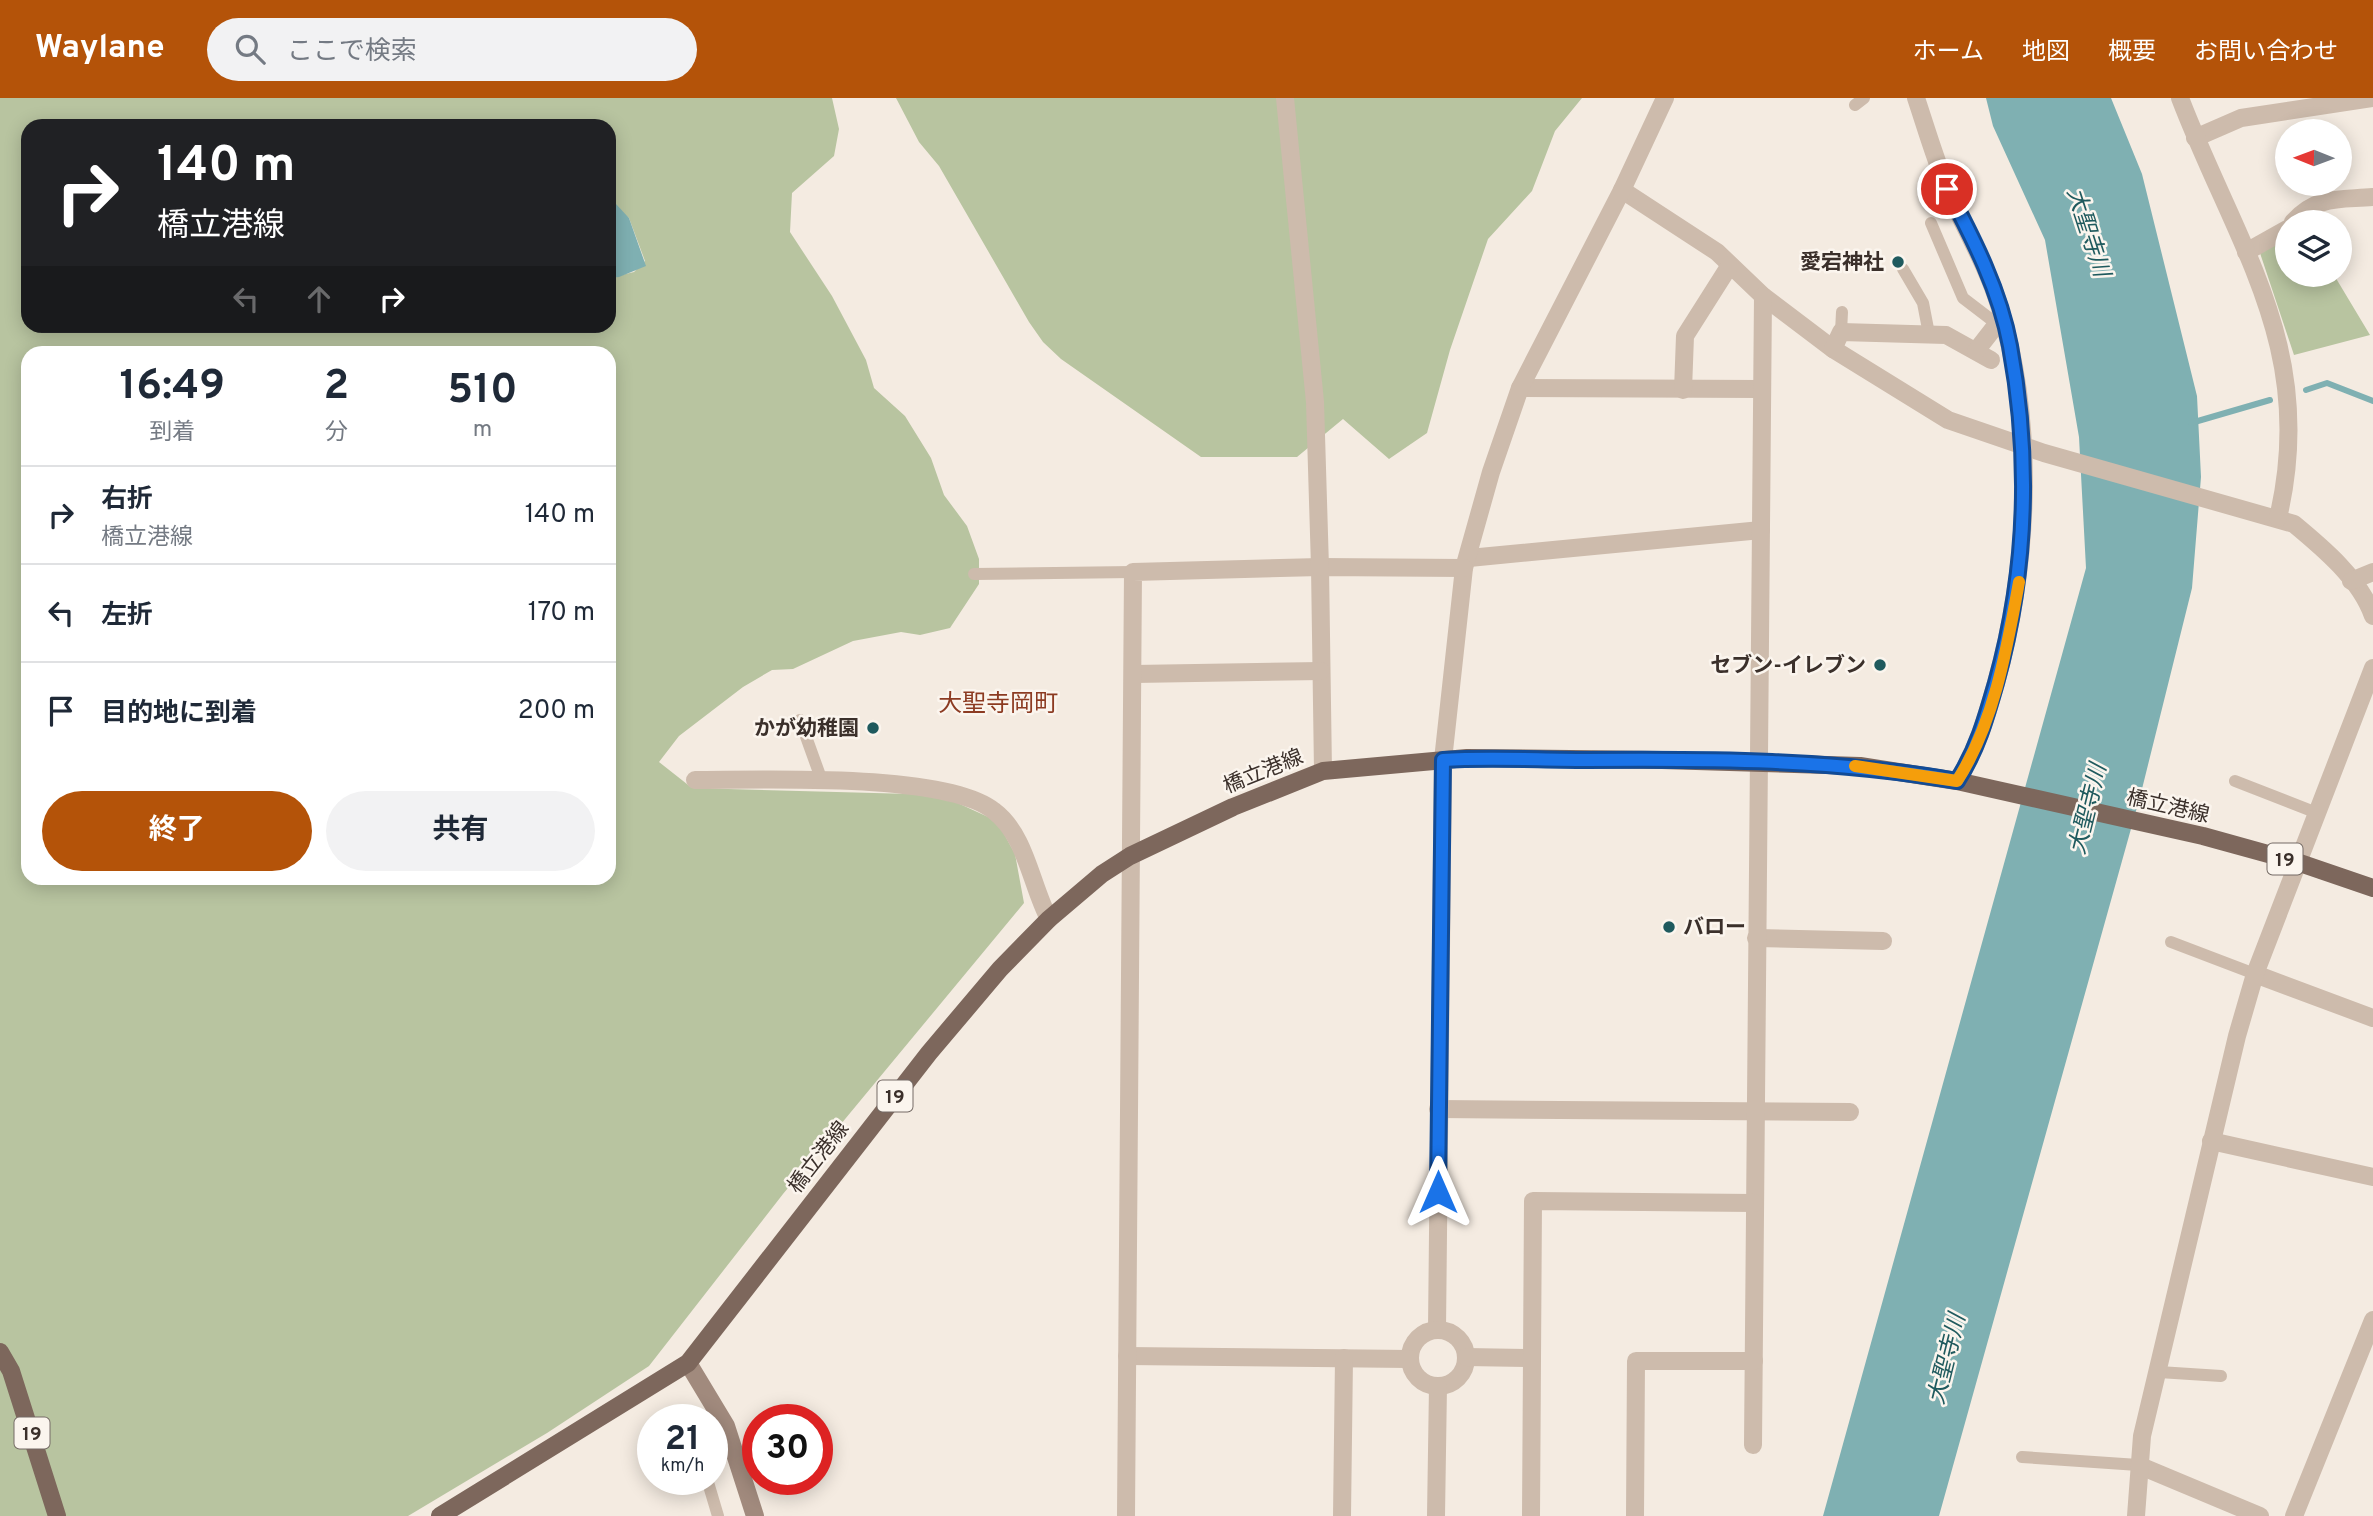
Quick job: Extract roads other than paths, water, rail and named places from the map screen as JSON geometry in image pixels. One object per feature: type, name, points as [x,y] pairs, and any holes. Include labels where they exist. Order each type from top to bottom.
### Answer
[{"type":"main road","name":"橋立港線","points":[[440,1516],[688,1363],[929,1053],[1000,969],[1049,919],[1102,874],[1130,856],[1233,807],[1323,771],[1443,760],[1758,762],[1860,766],[1964,782],[2195,835],[2297,862],[2373,888]]},
{"type":"main road","name":"19","points":[[0,1352],[11,1371],[57,1516]]},
{"type":"main road","points":[[688,1363],[726,1426],[755,1516]]},
{"type":"street","points":[[1285,98],[1315,402],[1323,771]]},
{"type":"street","points":[[1437,1329],[1443,760],[1467,563],[1491,472],[1520,388],[1622,190],[1665,98]]},
{"type":"street","points":[[1916,98],[1947,189],[1975,243],[2000,323],[2010,345],[2022,446],[2022,562],[2010,635],[1964,782]]},
{"type":"street","points":[[2179,98],[2278,332],[2287,386],[2290,458],[2278,518]]},
{"type":"street","points":[[2195,138],[2241,118],[2373,98]]},
{"type":"street","points":[[1622,190],[1717,251],[1763,296],[1833,349],[1948,420],[2044,453],[2294,524],[2320,545],[2367,599],[2373,616]]},
{"type":"street","points":[[2304,210],[2318,202],[2373,197]]},
{"type":"street","points":[[2246,252],[2275,236]]},
{"type":"street","points":[[1683,390],[1685,336],[1730,265]]},
{"type":"street","points":[[1753,1445],[1760,389],[1763,296]]},
{"type":"street","points":[[1833,349],[1841,332],[1929,334],[1946,335],[1983,356],[2000,323]]},
{"type":"street","points":[[1520,388],[1760,389]]},
{"type":"street","points":[[1126,1516],[1133,572],[1467,563],[1761,530]]},
{"type":"street","points":[[2351,581],[2373,572]]},
{"type":"street","points":[[2136,1516],[2138,1465],[2158,1372],[2211,1141],[2255,974],[2373,668]]},
{"type":"street","points":[[1134,674],[1321,671]]},
{"type":"street","points":[[695,780],[822,781],[927,787],[958,794],[995,811],[1014,834],[1035,893],[1049,919]]},
{"type":"street","points":[[1756,938],[1884,941]]},
{"type":"street","points":[[2255,974],[2373,1018]]},
{"type":"street","points":[[1438,1109],[1850,1112]]},
{"type":"street","points":[[2211,1141],[2373,1177]]},
{"type":"street","points":[[1531,1516],[1533,1201],[1754,1203]]},
{"type":"street","points":[[2294,1516],[2369,1343],[2373,1320]]},
{"type":"street","points":[[1437,1329],[1454,1334],[1460,1340],[1466,1357],[1461,1374],[1446,1385],[1438,1386],[1419,1380],[1409,1359],[1412,1344],[1419,1336],[1437,1329]]},
{"type":"street","points":[[1126,1356],[1409,1359]]},
{"type":"street","points":[[1466,1357],[1532,1358]]},
{"type":"street","points":[[1342,1516],[1344,1358]]},
{"type":"street","points":[[1635,1516],[1636,1361],[1754,1362]]},
{"type":"street","points":[[1436,1516],[1438,1386]]},
{"type":"street","points":[[2138,1465],[2260,1516]]},
{"type":"lane","points":[[1931,223],[1963,298],[2000,323]]},
{"type":"lane","points":[[1903,268],[1923,303],[1929,334]]},
{"type":"lane","points":[[1841,332],[1842,312]]},
{"type":"lane","points":[[974,574],[1133,572]]},
{"type":"lane","points":[[800,720],[822,781]]},
{"type":"lane","points":[[2235,781],[2317,813]]},
{"type":"lane","points":[[2171,942],[2255,974]]},
{"type":"lane","points":[[2158,1372],[2221,1376]]},
{"type":"lane","points":[[2022,1457],[2138,1465]]},
{"type":"lane","points":[[712,1495],[718,1516]]},
{"type":"water","name":"大聖寺川","points":[[1986,98],[2111,98],[2142,174],[2197,396],[2201,477],[2192,588],[2141,793],[1939,1516],[1823,1516],[2086,568],[2079,437],[2045,240],[1993,126]]},
{"type":"water","points":[[616,204],[629,218],[646,266],[616,277]]},
{"type":"waterway","points":[[2306,390],[2327,383],[2373,401]]},
{"type":"waterway","points":[[2191,423],[2270,400]]},
{"type":"place","name":"愛宕神社","points":[[1898,262]]},
{"type":"place","name":"セブン-イレブン","points":[[1880,665]]},
{"type":"place","name":"かが幼稚園","points":[[873,728]]},
{"type":"place","name":"バロー","points":[[1669,927]]},
{"type":"district","name":"大聖寺岡町","points":[[998,703]]}]
